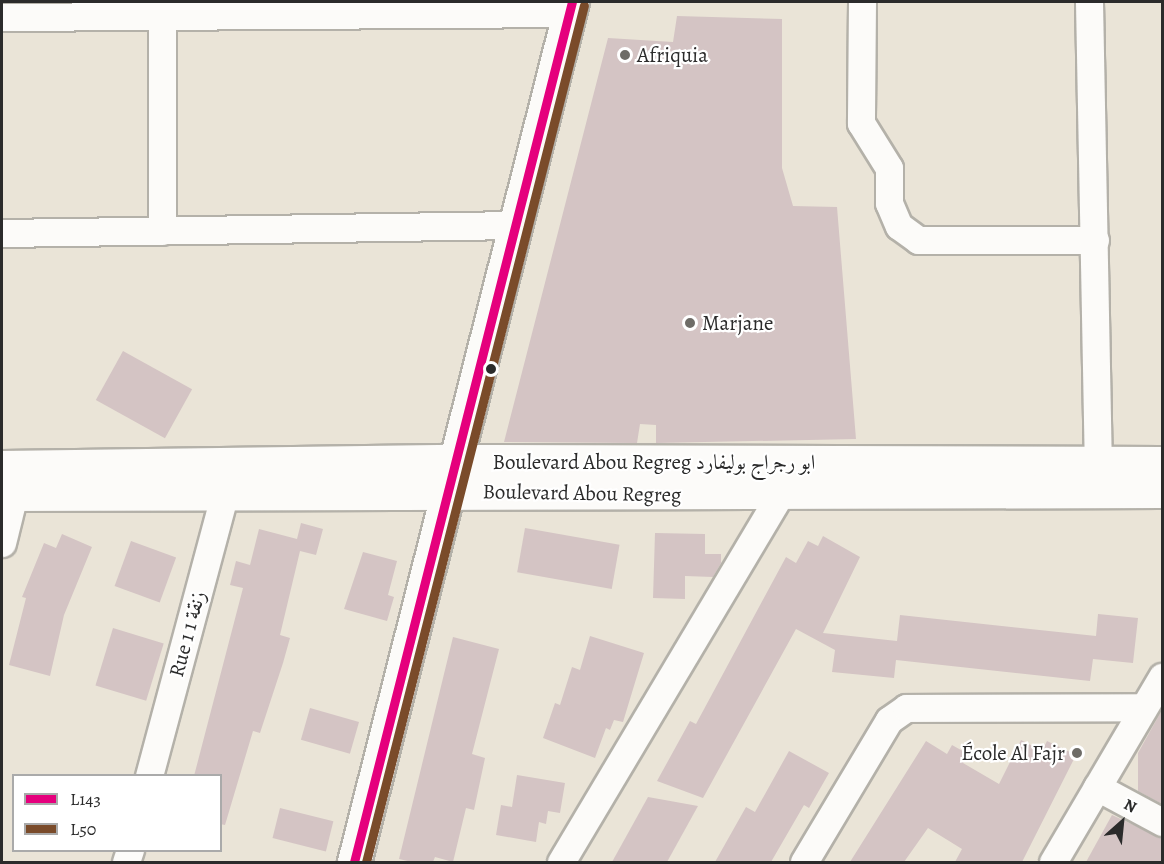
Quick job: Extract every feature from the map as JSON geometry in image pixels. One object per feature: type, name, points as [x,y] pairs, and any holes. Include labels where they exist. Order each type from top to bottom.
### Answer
[{"type":"main road","points":[[354,862],[571,7]]},
{"type":"main road","points":[[832,494],[837,462]]},
{"type":"main road","name":"Boulevard Abou Regreg ابو رجراج بوليفارد","points":[[10,480],[452,476],[837,462],[1162,463]]},
{"type":"main road","name":"Boulevard Abou Regreg","points":[[10,480],[225,493],[452,476],[780,495],[1162,491]]},
{"type":"street","points":[[862,2],[861,123],[889,168],[889,204],[904,231],[918,240],[1095,240]]},
{"type":"street","points":[[1089,2],[1098,463]]},
{"type":"street","points":[[2,17],[162,16],[571,7]]},
{"type":"street","points":[[162,16],[162,231]]},
{"type":"street","points":[[2,233],[516,225]]},
{"type":"street","points":[[2,543],[10,480]]},
{"type":"street","name":"Rue 1 زنقة 1","points":[[151,774],[225,493]]},
{"type":"street","points":[[561,862],[780,495]]},
{"type":"street","points":[[1053,862],[1142,707],[1162,677]]},
{"type":"street","points":[[804,862],[889,720],[906,708],[1142,707]]},
{"type":"street","points":[[1097,787],[1162,822]]},
{"type":"building","name":"Marjane","points":[[677,16],[782,19],[782,168],[793,206],[837,207],[856,439],[656,443],[656,425],[640,424],[637,443],[504,442],[608,38],[673,42]]},
{"type":"building","points":[[123,351],[192,389],[165,438],[96,400]]},
{"type":"building","points":[[301,523],[323,529],[316,555],[300,551],[280,635],[290,638],[283,663],[260,733],[253,731],[225,825],[222,824],[222,774],[195,774],[243,588],[230,585],[236,561],[250,565],[259,529],[297,539]]},
{"type":"building","points":[[525,528],[620,545],[612,589],[517,572]]},
{"type":"building","points":[[655,533],[705,534],[705,554],[721,554],[721,563],[713,577],[685,576],[685,599],[653,598]]},
{"type":"building","points":[[62,534],[92,547],[64,615],[50,676],[9,665],[26,598],[22,597],[44,543],[56,548]]},
{"type":"building","points":[[823,536],[860,557],[823,633],[897,641],[900,615],[1096,636],[1098,614],[1138,618],[1133,663],[1093,659],[1090,681],[896,660],[894,678],[832,672],[835,650],[796,629],[703,798],[657,781],[690,721],[696,724],[786,557],[796,563],[808,541],[818,546]]},
{"type":"building","points":[[131,541],[176,557],[160,603],[115,586]]},
{"type":"building","points":[[363,552],[397,561],[388,595],[394,597],[387,621],[344,609]]},
{"type":"building","points":[[113,628],[164,643],[146,701],[95,685]]},
{"type":"building","points":[[590,636],[644,653],[623,722],[614,720],[610,730],[606,728],[595,758],[543,738],[555,703],[560,705],[572,667],[580,670]]},
{"type":"building","points":[[453,637],[499,649],[472,754],[485,758],[474,810],[466,808],[453,862],[435,857],[433,862],[412,862],[399,859]]},
{"type":"building","points":[[310,708],[359,722],[350,754],[301,740]]},
{"type":"building","points":[[1162,710],[1162,804],[1138,791],[1138,753]]},
{"type":"building","points":[[1021,740],[1042,751],[1047,741],[1076,755],[1022,862],[955,862],[962,849],[928,828],[904,862],[850,862],[926,741],[947,754],[952,745],[968,754],[963,763],[999,784]]},
{"type":"building","points":[[789,751],[829,773],[809,808],[804,805],[771,862],[715,862],[746,807],[755,812]]},
{"type":"building","points":[[517,775],[565,783],[560,813],[548,811],[546,824],[539,822],[536,842],[496,835],[501,805],[512,807]]},
{"type":"building","points":[[648,797],[698,806],[667,862],[612,862]]},
{"type":"building","points":[[280,808],[333,821],[326,851],[273,838]]},
{"type":"building","points":[[1112,815],[1162,838],[1162,862],[1086,862]]},
{"type":"transit line","name":"L143","points":[[354,862],[572,2]]},
{"type":"transit line","name":"L50","points":[[366,862],[584,5]]},
{"type":"place","name":"Afriquia","points":[[625,55]]},
{"type":"place","name":"Marjane","points":[[690,323]]},
{"type":"place","name":"École Al Fajr","points":[[1077,753]]}]
